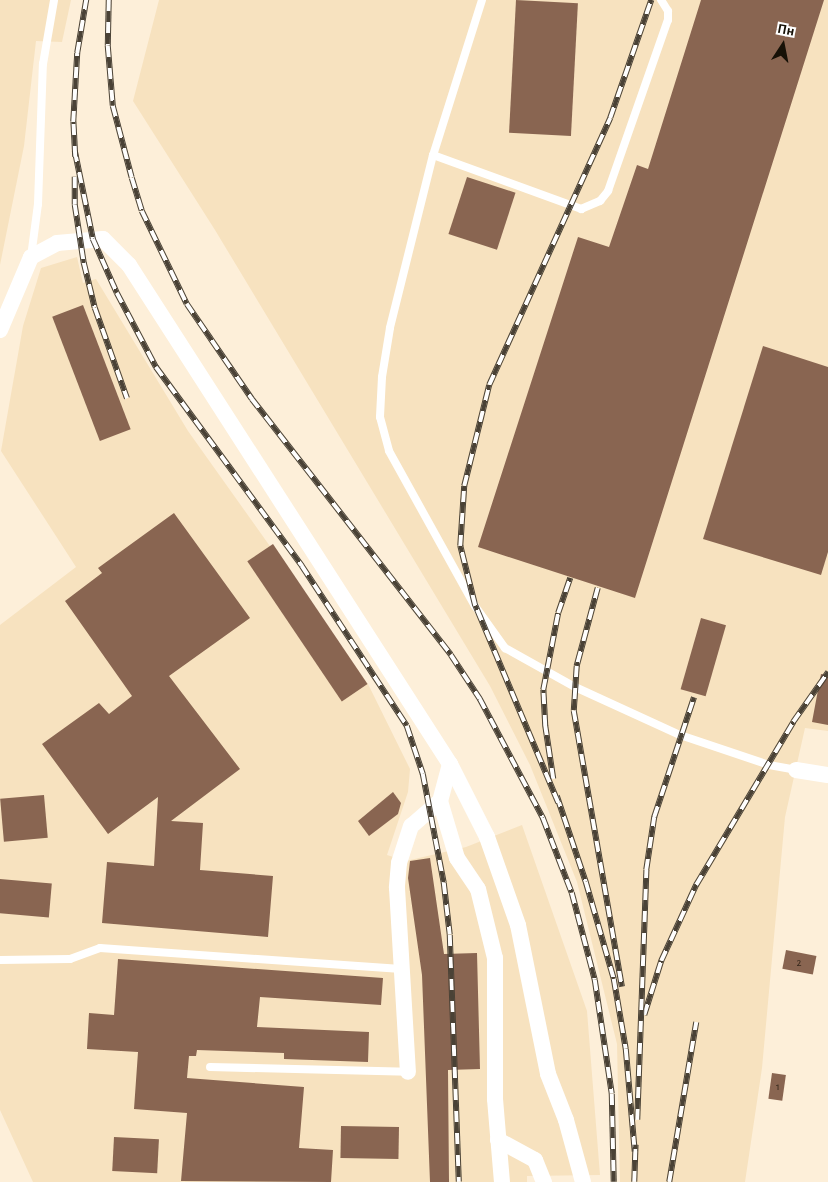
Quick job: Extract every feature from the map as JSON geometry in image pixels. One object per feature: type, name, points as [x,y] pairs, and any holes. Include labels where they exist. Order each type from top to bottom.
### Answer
[{"type":"street","points":[[0,330],[31,257],[57,244],[102,239],[129,265],[450,764],[487,837],[518,925],[548,1074],[566,1120],[582,1182]]},
{"type":"street","points":[[450,764],[440,801],[457,858],[478,889],[495,958],[494,1082],[502,1182]]},
{"type":"street","points":[[796,770],[828,775]]},
{"type":"street","points":[[408,1072],[401,969],[399,863],[411,826],[440,801]]},
{"type":"street","points":[[498,1140],[535,1160],[544,1182]]},
{"type":"lane","points":[[31,257],[38,204],[43,64],[54,0]]},
{"type":"lane","points":[[482,0],[433,155],[390,328],[382,376],[380,417],[389,451],[475,606],[505,648],[575,687],[680,735],[769,765],[796,770]]},
{"type":"lane","points":[[433,155],[580,209],[600,201],[608,191],[668,20],[668,11],[661,0]]},
{"type":"lane","points":[[0,960],[70,959],[100,948],[401,969]]},
{"type":"lane","points":[[210,1067],[408,1072]]},
{"type":"shaded area","points":[[0,0],[71,0],[62,42],[36,41],[24,146],[0,265]]},
{"type":"shaded area","points":[[159,0],[828,0],[828,731],[805,728],[785,817],[762,1068],[745,1182],[620,1182],[617,1044],[577,882],[530,765],[490,686],[215,230],[133,101]]},
{"type":"shaded area","points":[[77,257],[83,283],[96,279],[188,431],[368,684],[410,769],[408,792],[387,855],[406,861],[466,847],[522,825],[587,1011],[600,1175],[527,1176],[527,1182],[33,1182],[0,1110],[0,625],[76,567],[1,451],[23,326],[41,268]]},
{"type":"building","points":[[516,0],[578,3],[571,136],[509,133]]},
{"type":"building","points":[[701,0],[824,0],[635,598],[478,547],[578,237],[609,247],[637,165],[648,169]]},
{"type":"building","points":[[467,177],[516,193],[497,250],[448,234]]},
{"type":"building","points":[[83,305],[131,429],[100,441],[52,317]]},
{"type":"building","points":[[763,346],[828,367],[828,552],[821,575],[703,539]]},
{"type":"building","points":[[174,513],[250,618],[169,676],[240,769],[171,821],[203,823],[200,870],[273,876],[268,937],[102,923],[107,862],[154,866],[158,797],[108,834],[42,744],[99,703],[109,714],[132,696],[65,601],[102,573],[98,568]]},
{"type":"building","points":[[273,544],[368,684],[342,701],[247,561]]},
{"type":"building","points":[[701,618],[726,625],[706,696],[681,689]]},
{"type":"building","points":[[821,674],[828,675],[828,725],[812,722]]},
{"type":"building","points":[[393,792],[401,803],[398,814],[369,836],[358,821]]},
{"type":"building","points":[[44,795],[48,838],[4,842],[0,799]]},
{"type":"building","points":[[430,858],[444,954],[477,953],[480,1069],[448,1070],[449,1182],[430,1182],[422,975],[408,878],[410,861]]},
{"type":"building","points":[[0,879],[52,884],[49,917],[0,913]]},
{"type":"building","points":[[786,950],[816,956],[813,975],[782,969]]},
{"type":"building","points":[[118,959],[383,978],[381,1005],[260,997],[257,1027],[369,1032],[368,1062],[284,1059],[284,1053],[197,1050],[196,1056],[189,1056],[187,1078],[304,1087],[299,1148],[333,1150],[331,1182],[181,1181],[187,1113],[134,1109],[138,1052],[87,1049],[89,1013],[114,1015]]},
{"type":"building","points":[[772,1073],[786,1075],[782,1101],[768,1099]]},
{"type":"building","points":[[341,1126],[399,1127],[398,1159],[340,1158]]},
{"type":"building","points":[[114,1137],[159,1139],[157,1173],[112,1171]]},
{"type":"railway","points":[[75,157],[73,122],[77,53],[86,0]]},
{"type":"railway","points":[[109,0],[108,46],[113,106],[142,211],[187,304],[252,399],[451,655],[480,699],[543,818],[572,893],[595,980],[612,1094],[614,1182]]},
{"type":"railway","points":[[558,803],[475,606],[460,546],[464,486],[489,385],[610,118],[651,0]]},
{"type":"railway","points":[[75,151],[93,239],[117,293],[156,367],[302,566],[407,726],[423,774],[444,883],[450,935],[459,1182]]},
{"type":"railway","points":[[75,177],[75,205],[84,263],[95,308],[127,398]]},
{"type":"railway","points":[[553,779],[545,726],[543,690],[558,613],[570,578]]},
{"type":"railway","points":[[598,588],[577,666],[574,711],[622,987]]},
{"type":"railway","points":[[644,1015],[661,961],[696,885],[793,722],[828,672]]},
{"type":"railway","points":[[637,1120],[646,870],[654,817],[694,697]]},
{"type":"railway","points":[[557,796],[586,882],[614,979],[626,1049],[635,1152]]},
{"type":"railway","points":[[669,1182],[696,1022]]},
{"type":"railway","points":[[634,1182],[635,1145]]}]
